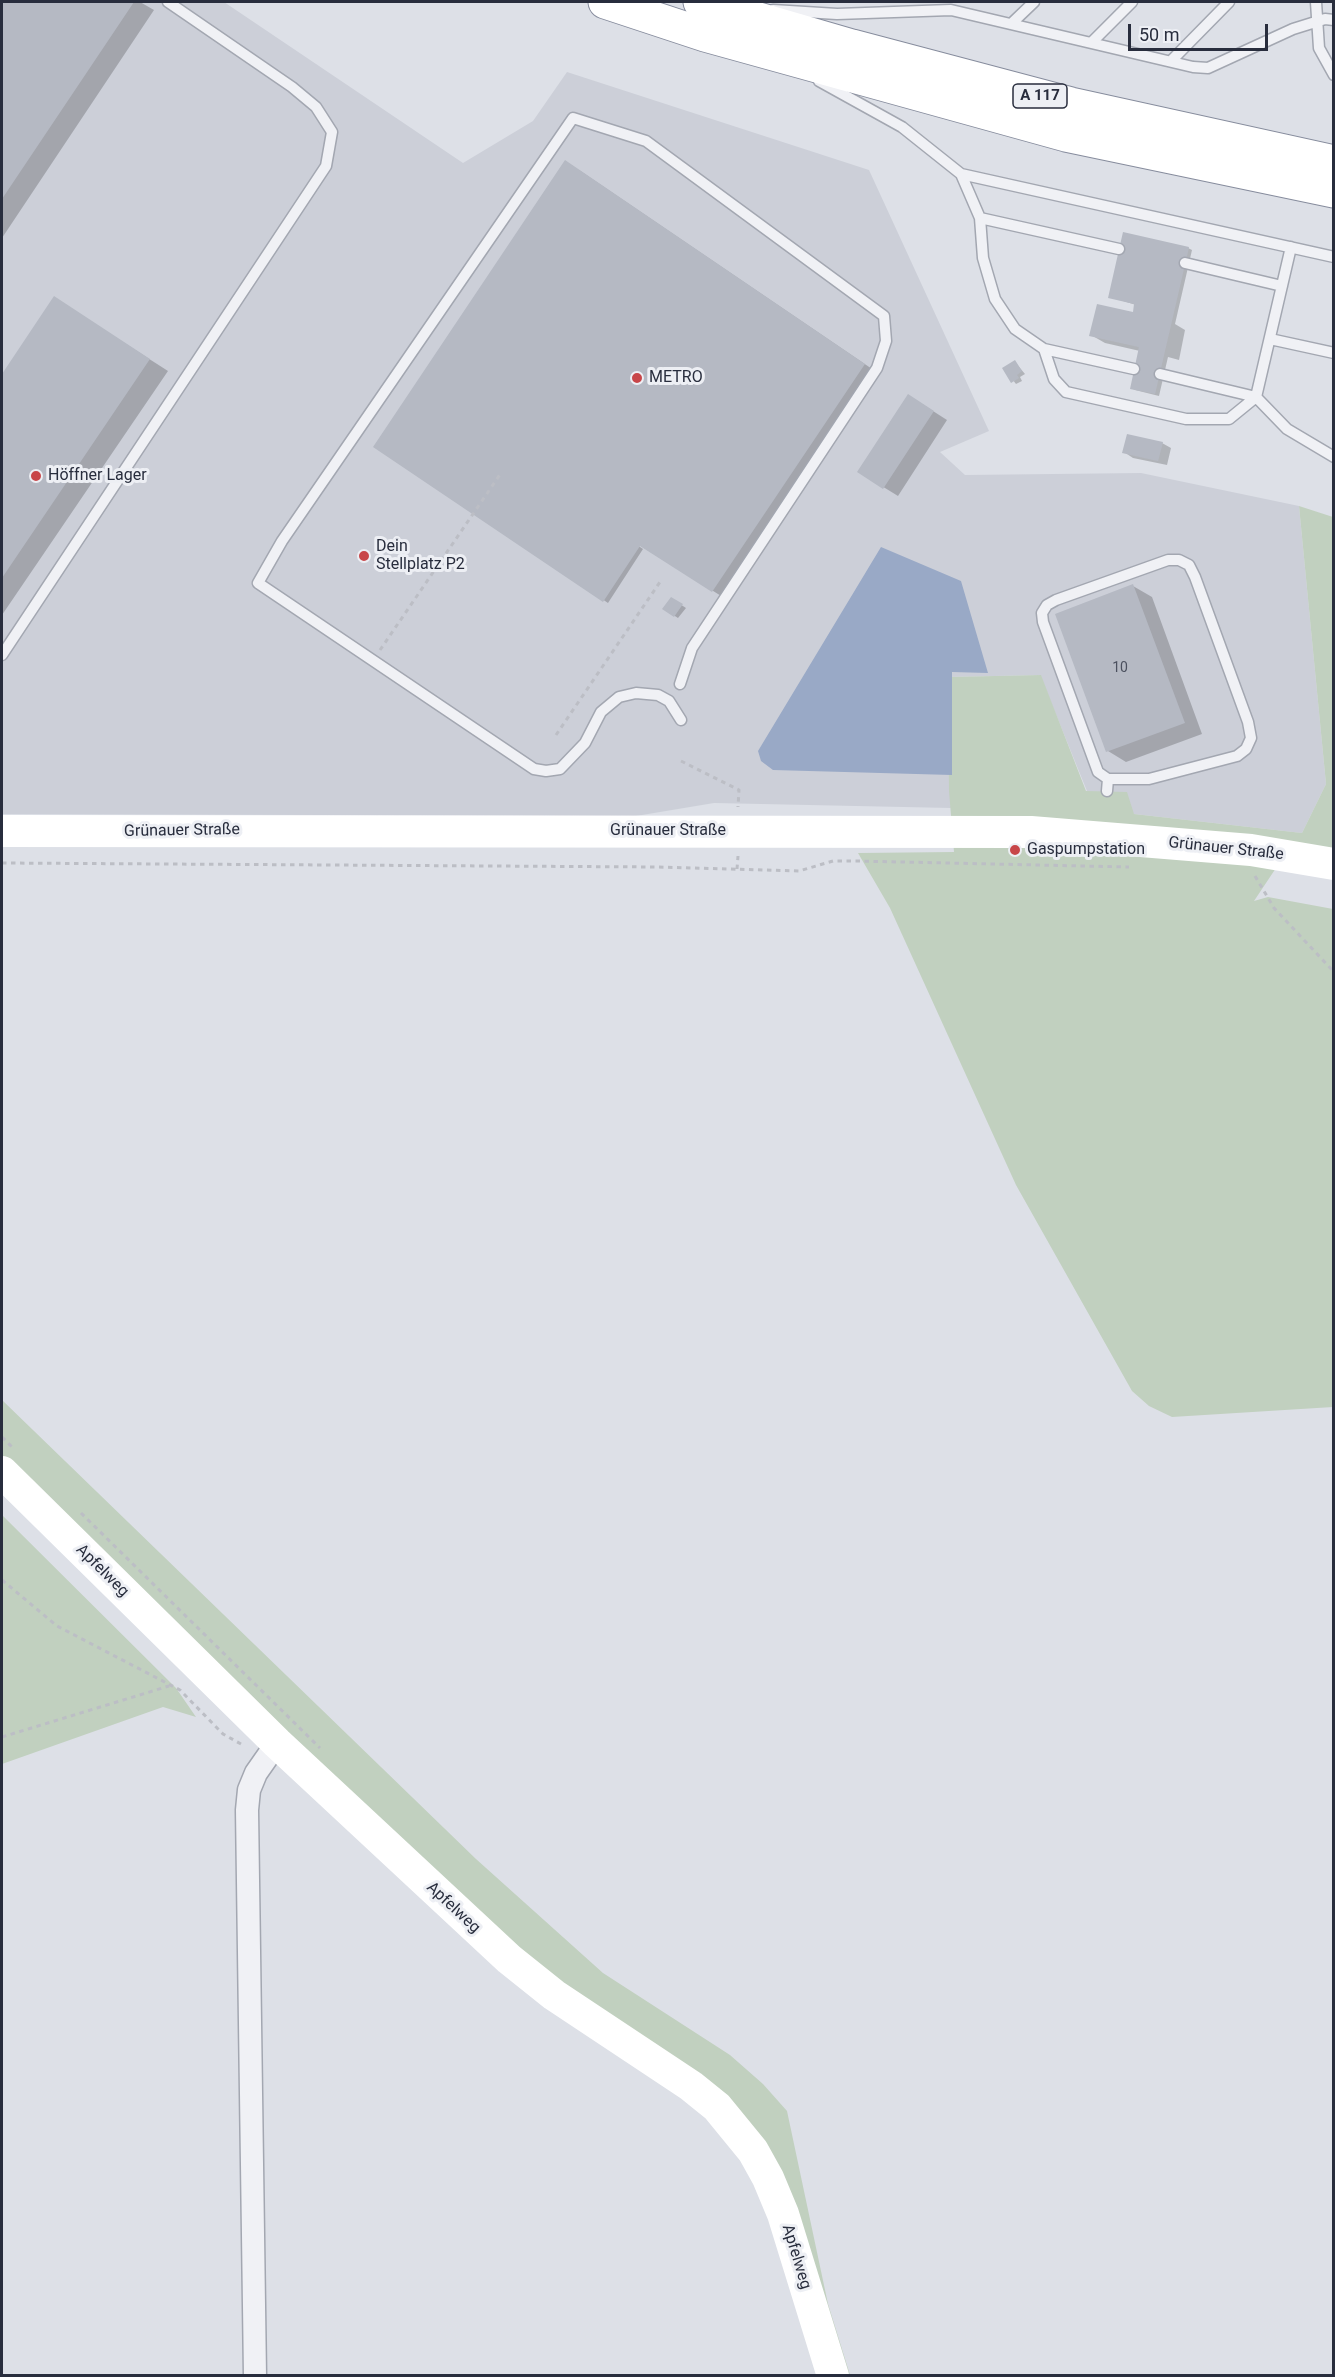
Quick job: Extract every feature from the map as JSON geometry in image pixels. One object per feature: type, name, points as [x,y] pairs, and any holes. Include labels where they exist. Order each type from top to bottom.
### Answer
[{"type":"highway","name":"A 117","points":[[605,2],[762,51],[1066,135],[1334,191]]},
{"type":"highway","name":"A 117","points":[[700,2],[1071,104],[1334,162]]},
{"type":"main road","name":"Grünauer Straße","points":[[2,831],[973,831],[1070,834],[1250,858],[1334,864]]},
{"type":"main road","name":"Apfelweg","points":[[2,1472],[277,1743],[509,1959],[554,1995],[691,2086],[717,2107],[736,2128],[768,2178],[783,2214],[833,2376]]},
{"type":"street","points":[[255,2376],[248,1810],[249,1790],[256,1773],[277,1743]]},
{"type":"lane","points":[[2,655],[326,166],[332,132],[316,106],[168,2]]},
{"type":"lane","points":[[896,10],[905,2]]},
{"type":"lane","points":[[1011,24],[1034,2]]},
{"type":"lane","points":[[1092,42],[1132,2]]},
{"type":"lane","points":[[1171,61],[1229,2]]},
{"type":"lane","points":[[1316,2],[1315,21],[1319,48],[1334,75]]},
{"type":"lane","points":[[750,17],[778,8],[826,14],[951,10],[1208,68],[1315,21],[1334,20]]},
{"type":"lane","points":[[762,51],[868,106],[919,138],[961,174],[980,218],[983,258],[995,299],[1015,329],[1044,349],[1134,369]]},
{"type":"lane","points":[[680,684],[692,648],[877,368],[886,341],[884,316],[646,141],[573,118],[282,541],[258,583],[534,769],[546,771],[560,769],[585,743],[601,712],[619,697],[636,693],[658,695],[669,701],[681,720]]},
{"type":"lane","points":[[961,174],[1334,257]]},
{"type":"lane","points":[[980,218],[1119,249]]},
{"type":"lane","points":[[1044,349],[1054,379],[1066,392],[1186,419],[1229,419],[1256,397],[1291,247]]},
{"type":"lane","points":[[1185,263],[1282,286]]},
{"type":"lane","points":[[1270,339],[1329,353],[1334,364]]},
{"type":"lane","points":[[1160,374],[1256,397],[1287,429],[1334,457]]},
{"type":"lane","points":[[1168,560],[1179,560],[1189,565],[1195,577],[1248,722],[1251,738],[1246,749],[1237,756],[1149,779],[1108,779],[1098,772],[1042,622],[1042,613],[1047,605],[1056,600],[1168,560]]},
{"type":"lane","points":[[1107,791],[1108,779]]},
{"type":"path","points":[[373,660],[501,473]]},
{"type":"path","points":[[556,735],[662,579]]},
{"type":"path","points":[[1250,858],[1274,908],[1334,972]]},
{"type":"path","points":[[2,864],[657,867],[799,871],[833,861],[856,861],[1135,867]]},
{"type":"path","points":[[2,1580],[57,1626],[180,1690],[224,1734]]},
{"type":"path","points":[[2,1737],[169,1686]]},
{"type":"shaded area","points":[[2,2],[224,2],[463,163],[533,121],[567,72],[869,170],[989,431],[940,452],[965,475],[1141,473],[1299,506],[1326,784],[1302,833],[1134,814],[1087,791],[1040,675],[948,677],[951,808],[714,803],[636,816],[2,814]]},
{"type":"green space","points":[[1299,506],[1333,517],[1333,853],[1290,847],[1254,901],[1268,897],[1333,909],[1333,1407],[1172,1417],[1149,1406],[1132,1391],[1016,1185],[890,908],[858,853],[954,852],[949,791],[948,677],[1041,675],[1086,791],[1127,792],[1134,814],[1302,833],[1326,784]]},
{"type":"green space","points":[[2,1400],[476,1859],[603,1973],[730,2055],[763,2084],[787,2111],[828,2304],[850,2375],[843,2375],[785,2192],[618,2027],[491,1931],[2,1458]]},
{"type":"green space","points":[[2,1515],[176,1688],[196,1717],[163,1707],[2,1764]]},
{"type":"water","points":[[881,547],[961,581],[988,673],[952,672],[952,775],[773,770],[761,761],[758,751]]},
{"type":"building","points":[[2,2],[134,2],[2,199]]},
{"type":"building","name":"METRO","points":[[565,160],[865,364],[712,592],[640,546],[603,602],[373,447]]},
{"type":"building","points":[[1123,232],[1189,247],[1155,394],[1130,389],[1139,347],[1089,336],[1097,304],[1133,312],[1134,304],[1108,298]]},
{"type":"building","name":"Höffner Lager","points":[[54,296],[150,359],[2,578],[2,374]]},
{"type":"building","points":[[1015,360],[1022,371],[1017,375],[1019,378],[1011,383],[1002,368]]},
{"type":"building","points":[[908,394],[934,411],[883,489],[857,472]]},
{"type":"building","points":[[1127,434],[1163,442],[1158,461],[1122,453]]},
{"type":"building","points":[[1133,584],[1185,723],[1106,752],[1055,614]]},
{"type":"building","points":[[671,597],[683,604],[674,617],[662,609]]},
{"type":"place","name":"METRO","points":[[637,378]]},
{"type":"place","name":"Höffner Lager","points":[[36,476]]},
{"type":"place","name":"Dein Stellplatz P2","points":[[364,556]]},
{"type":"place","name":"Gaspumpstation","points":[[1015,850]]}]
